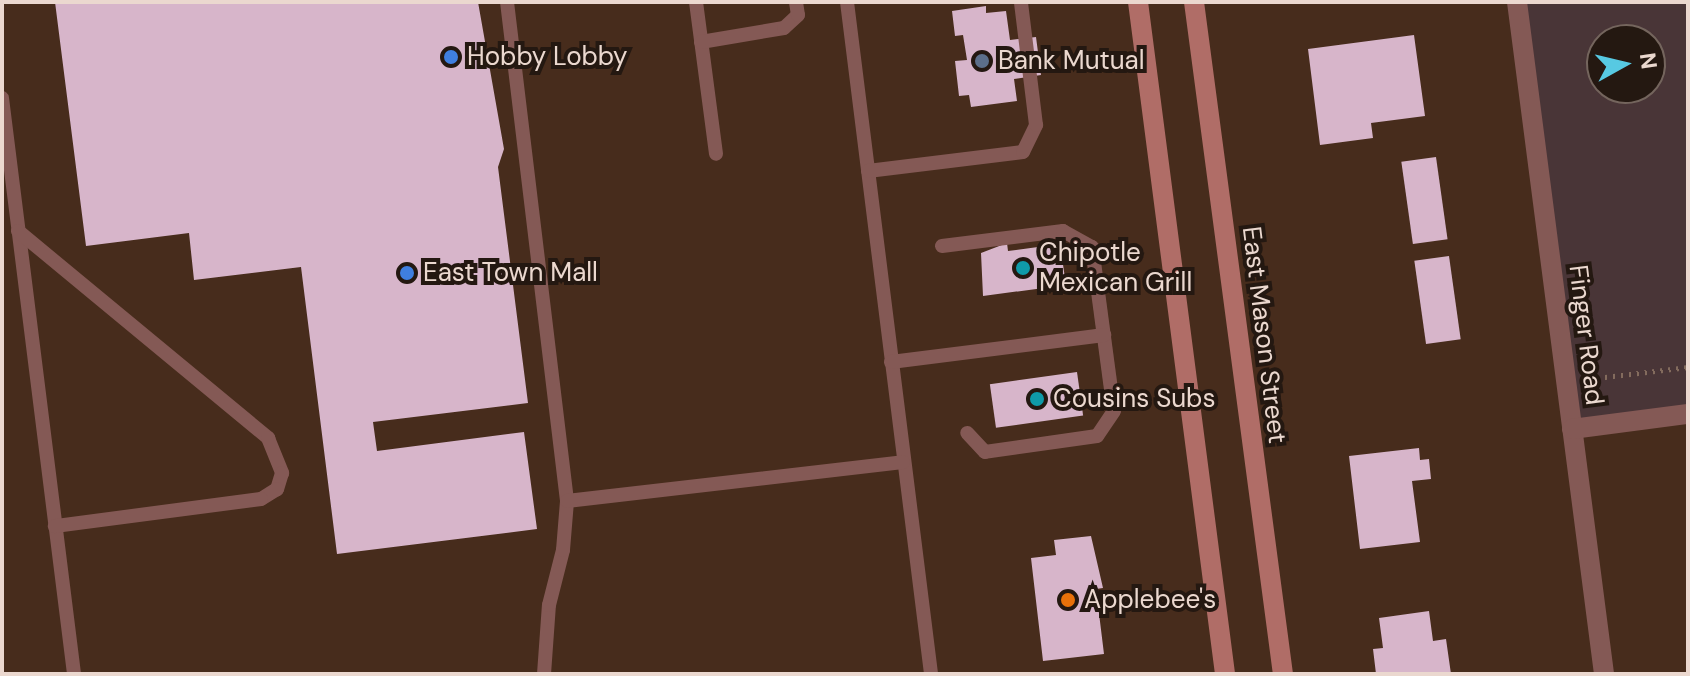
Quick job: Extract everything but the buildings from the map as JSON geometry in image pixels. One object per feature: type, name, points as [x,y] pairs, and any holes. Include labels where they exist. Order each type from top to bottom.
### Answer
[{"type":"main road","points":[[1138,2],[1225,674]]},
{"type":"main road","name":"East Mason Street","points":[[1194,2],[1283,674]]},
{"type":"street","name":"Finger Road","points":[[1517,2],[1604,674]]},
{"type":"street","points":[[1572,429],[1688,414]]},
{"type":"lane","points":[[507,2],[567,501],[563,550],[549,605],[544,674]]},
{"type":"lane","points":[[696,2],[716,154]]},
{"type":"lane","points":[[701,42],[784,28],[798,15],[796,2]]},
{"type":"lane","points":[[849,2],[931,674]]},
{"type":"lane","points":[[868,171],[1013,157],[1023,152],[1036,125],[1021,2]]},
{"type":"lane","points":[[2,98],[74,674]]},
{"type":"lane","points":[[18,231],[268,438],[282,473],[277,489],[261,499],[55,526]]},
{"type":"lane","points":[[942,246],[1063,231],[1082,241],[1092,247],[1104,335],[1114,411],[1097,436],[985,452],[967,433]]},
{"type":"lane","points":[[891,362],[1104,335]]},
{"type":"lane","points":[[567,501],[903,462]]},
{"type":"path","points":[[1597,378],[1688,367]]},
{"type":"shaded area","points":[[1517,2],[1688,2],[1688,414],[1572,429]]},
{"type":"place","name":"Hobby Lobby","points":[[451,57]]},
{"type":"place","name":"Bank Mutual","points":[[982,61]]},
{"type":"place","name":"Chipotle Mexican Grill","points":[[1023,268]]},
{"type":"place","name":"East Town Mall","points":[[407,273]]},
{"type":"place","name":"Cousins Subs","points":[[1037,399]]},
{"type":"place","name":"Applebee's","points":[[1068,600]]}]
